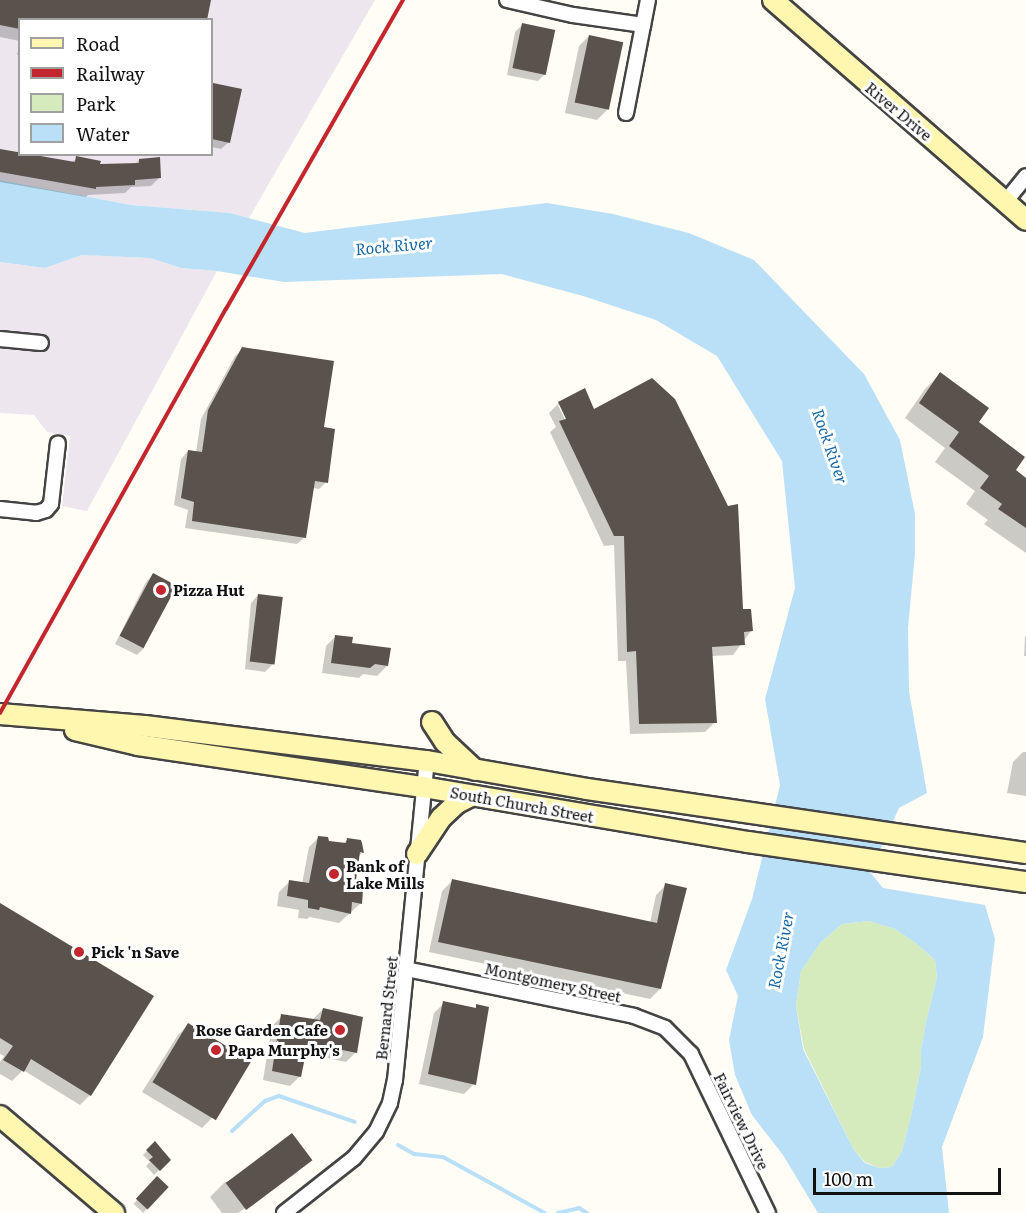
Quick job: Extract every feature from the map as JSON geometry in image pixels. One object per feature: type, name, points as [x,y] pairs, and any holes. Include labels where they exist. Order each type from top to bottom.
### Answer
[{"type":"main road","name":"River Drive","points":[[773,0],[849,69],[1026,220]]},
{"type":"main road","name":"South Church Street","points":[[0,714],[145,726],[427,761],[1026,854]]},
{"type":"main road","name":"South Church Street","points":[[20,717],[138,745],[423,788],[748,842],[1026,882]]},
{"type":"main road","points":[[432,722],[445,742],[475,770]]},
{"type":"main road","points":[[417,854],[441,818],[457,803],[471,796]]},
{"type":"main road","points":[[0,1116],[114,1213]]},
{"type":"street","points":[[507,0],[573,15],[644,25]]},
{"type":"street","points":[[626,113],[648,0]]},
{"type":"street","points":[[1006,201],[1026,176]]},
{"type":"street","points":[[0,339],[41,343]]},
{"type":"street","points":[[0,509],[36,513],[46,510],[51,504],[58,443]]},
{"type":"street","name":"Bernard Street","points":[[284,1213],[354,1158],[370,1142],[386,1115],[395,1080],[427,761]]},
{"type":"street","name":"Montgomery Street","points":[[406,969],[634,1016],[665,1028],[685,1045]]},
{"type":"street","name":"Fairview Drive","points":[[685,1045],[768,1213]]},
{"type":"shaded area","points":[[0,0],[375,0],[249,218],[230,213],[131,205],[0,180]]},
{"type":"shaded area","points":[[82,255],[150,258],[181,268],[217,271],[87,511],[62,506],[70,436],[47,432],[34,415],[0,413],[0,262],[45,268]]},
{"type":"green space","points":[[869,921],[895,929],[917,944],[935,960],[937,977],[921,1050],[921,1067],[902,1151],[892,1167],[880,1168],[865,1162],[854,1150],[804,1049],[796,1006],[801,971],[821,942],[842,924]]},
{"type":"water","name":"Rock River","points":[[0,180],[131,205],[230,213],[305,233],[547,203],[613,214],[689,233],[754,260],[864,374],[900,440],[915,514],[915,553],[908,628],[909,691],[927,793],[899,808],[870,872],[883,888],[985,905],[995,939],[983,1037],[942,1147],[949,1213],[818,1213],[783,1155],[752,1115],[735,1075],[729,1040],[738,996],[726,970],[752,899],[780,785],[765,699],[795,588],[782,461],[717,356],[656,320],[583,296],[502,274],[284,282],[217,271],[181,268],[150,258],[82,255],[45,268],[0,262]],"holes":[[[869,921],[895,929],[935,960],[937,977],[921,1050],[921,1067],[902,1151],[892,1167],[880,1168],[865,1163],[854,1150],[803,1049],[796,1006],[801,971],[821,942],[842,924]]]},
{"type":"building","points":[[0,0],[211,0],[207,18],[18,18],[18,29],[0,25]]},
{"type":"building","points":[[522,23],[555,30],[546,75],[512,68]]},
{"type":"building","points":[[589,35],[623,42],[609,110],[575,102]]},
{"type":"building","points":[[213,83],[242,89],[230,143],[213,139]]},
{"type":"building","points":[[0,149],[18,152],[18,156],[40,156],[75,162],[76,156],[101,161],[100,164],[139,163],[139,159],[160,157],[161,178],[135,180],[135,185],[96,187],[96,189],[0,172]]},
{"type":"building","points":[[242,347],[334,361],[324,427],[335,429],[328,483],[315,481],[306,538],[192,521],[194,502],[181,498],[188,450],[202,452],[208,410]]},
{"type":"building","points":[[940,372],[989,408],[979,422],[1025,457],[1016,470],[1026,478],[1026,528],[998,509],[1002,504],[980,488],[989,476],[949,446],[959,432],[919,403]]},
{"type":"building","points":[[652,378],[675,399],[728,506],[738,504],[743,609],[751,609],[753,631],[744,632],[745,645],[712,647],[717,723],[639,724],[636,651],[627,652],[624,536],[614,536],[559,421],[566,419],[558,402],[585,388],[594,409]]},
{"type":"building","points":[[153,573],[177,586],[144,648],[120,636]]},
{"type":"building","points":[[258,594],[283,597],[275,665],[250,661]]},
{"type":"building","points":[[335,635],[353,637],[352,643],[391,648],[388,666],[375,664],[370,668],[331,663]]},
{"type":"building","name":"Bank of Lake Mills","points":[[318,836],[328,837],[329,841],[346,843],[347,838],[361,840],[364,853],[360,852],[356,880],[361,881],[362,904],[352,902],[351,914],[320,907],[319,910],[308,908],[308,900],[287,896],[289,880],[309,883]]},
{"type":"building","points":[[452,879],[657,923],[665,883],[687,888],[661,989],[438,942]]},
{"type":"building","points":[[0,903],[154,996],[91,1096],[31,1059],[24,1072],[3,1060],[13,1046],[0,1038]]},
{"type":"building","points":[[443,1001],[476,1008],[476,1004],[489,1007],[476,1085],[428,1074]]},
{"type":"building","points":[[323,1008],[363,1017],[357,1053],[308,1043],[301,1077],[272,1071],[281,1014],[320,1020]]},
{"type":"building","points":[[188,1023],[251,1061],[216,1120],[152,1082]]},
{"type":"building","points":[[292,1133],[312,1160],[246,1210],[226,1183]]},
{"type":"building","points":[[155,1141],[171,1160],[160,1171],[149,1160],[153,1157],[146,1150]]},
{"type":"building","points":[[157,1176],[169,1187],[148,1210],[136,1199]]},
{"type":"waterway","points":[[232,1131],[265,1101],[279,1096],[355,1122]]},
{"type":"waterway","points":[[398,1145],[414,1154],[443,1157],[545,1213]]},
{"type":"waterway","points":[[558,1213],[579,1208],[587,1213]]},
{"type":"railway","points":[[0,713],[226,309],[403,0]]},
{"type":"place","name":"Pizza Hut","points":[[161,590]]},
{"type":"place","name":"Bank of Lake Mills","points":[[334,874]]},
{"type":"place","name":"Pick 'n Save","points":[[79,952]]},
{"type":"place","name":"Rose Garden Cafe","points":[[340,1030]]},
{"type":"place","name":"Papa Murphy's","points":[[216,1050]]}]
